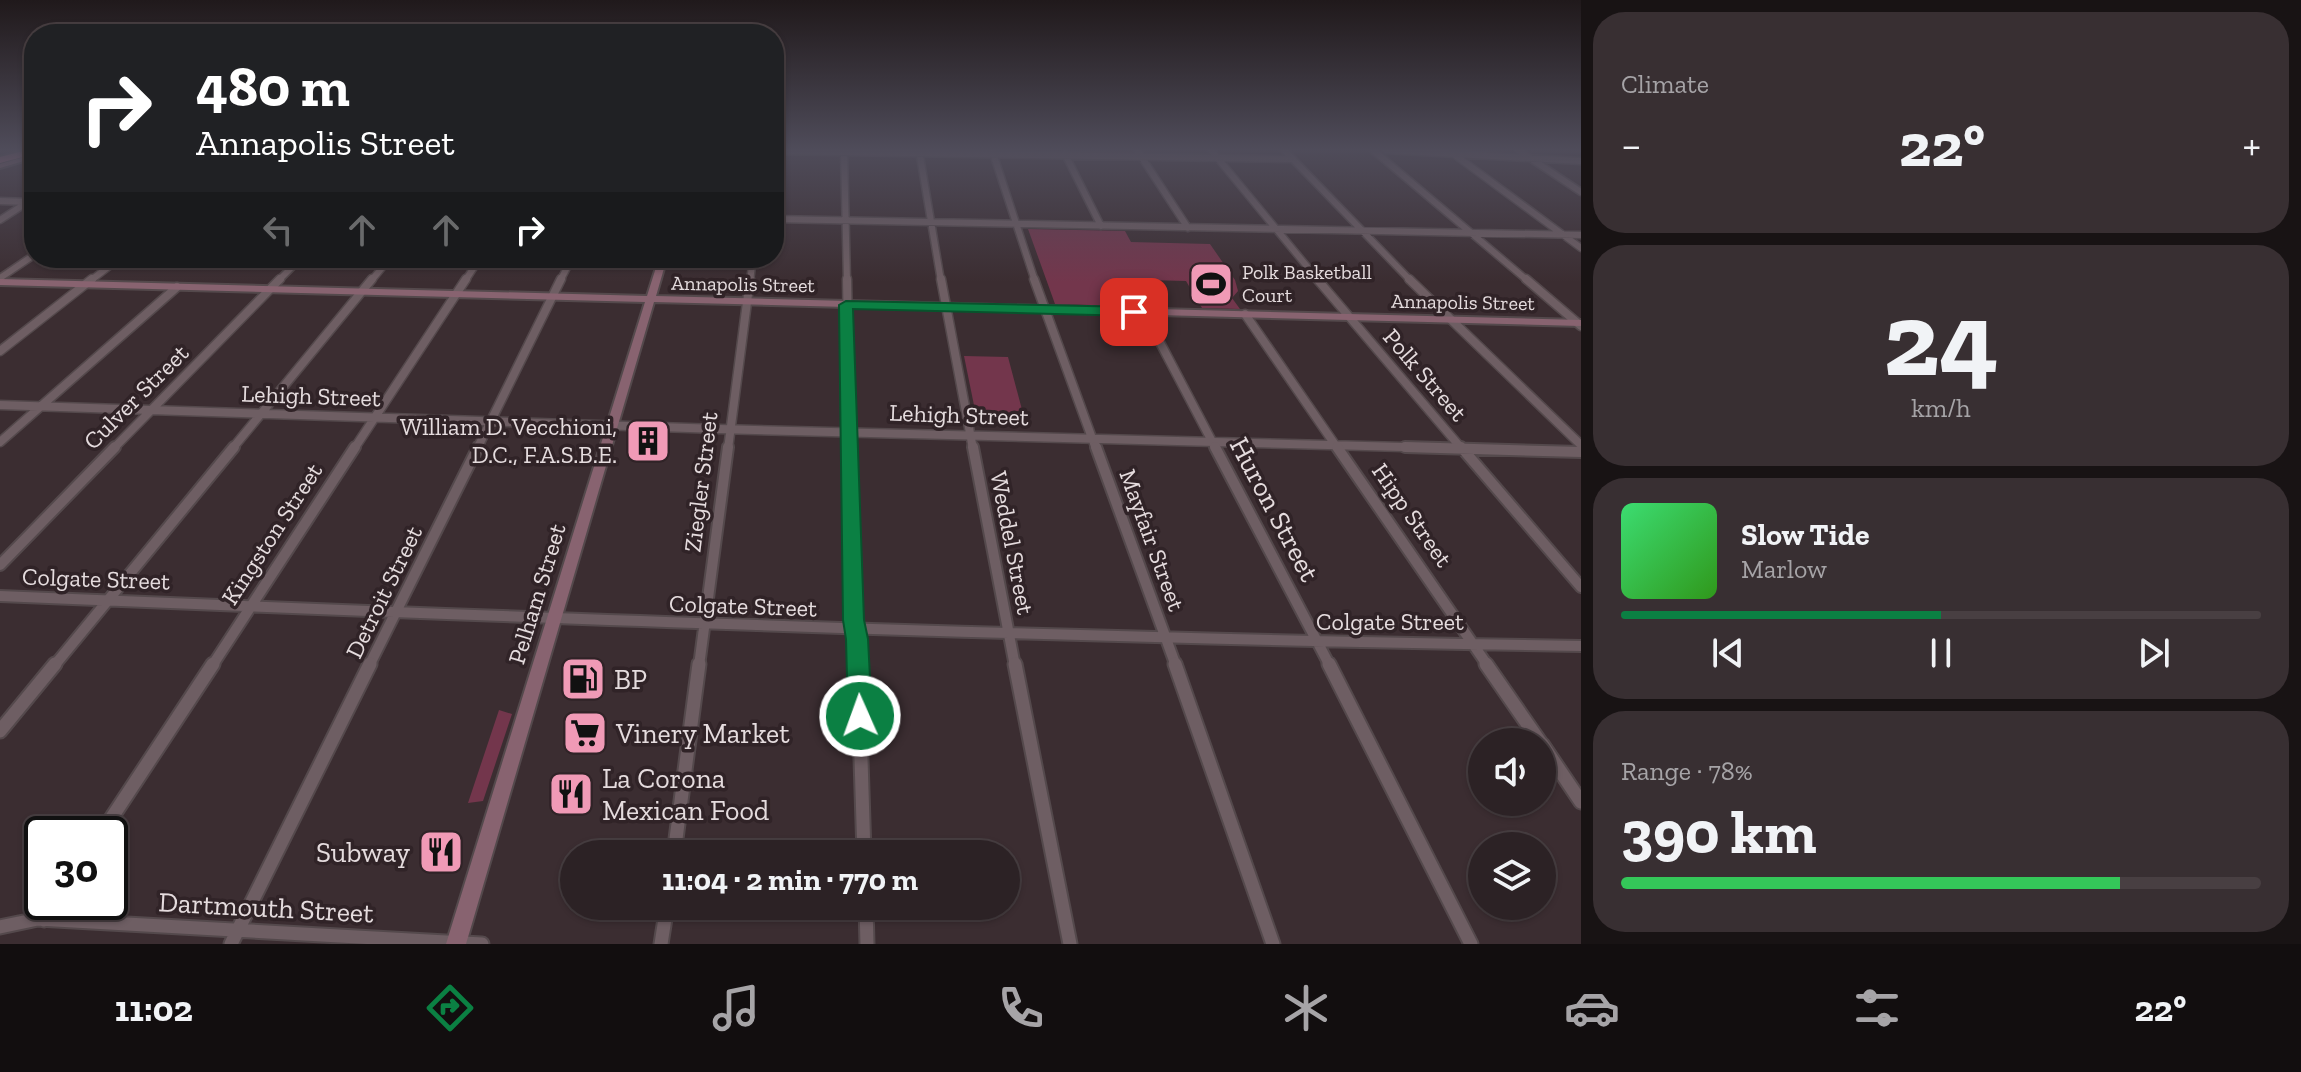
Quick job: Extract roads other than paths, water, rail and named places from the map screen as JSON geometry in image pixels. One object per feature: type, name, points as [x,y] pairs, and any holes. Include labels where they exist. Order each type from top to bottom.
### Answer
[{"type":"street","points":[[845,194],[849,432],[864,840]]},
{"type":"street","name":"Weddel Street","points":[[926,194],[945,307],[1070,944]]},
{"type":"street","name":"Mayfair Street","points":[[1006,194],[1273,944]]},
{"type":"street","points":[[1085,194],[1101,226]]},
{"type":"street","points":[[1166,194],[1188,228]]},
{"type":"street","name":"Polk Street","points":[[1247,194],[1348,317],[1581,587]]},
{"type":"street","points":[[1327,194],[1449,320],[1581,445]]},
{"type":"street","points":[[1426,194],[1580,324]]},
{"type":"street","points":[[1508,194],[1581,248]]},
{"type":"street","points":[[0,201],[24,201]]},
{"type":"street","points":[[0,220],[24,206]]},
{"type":"street","points":[[784,219],[1581,235]]},
{"type":"street","points":[[0,280],[24,262]]},
{"type":"street","points":[[0,351],[107,268]]},
{"type":"street","name":"Culver Street","points":[[0,565],[292,268]]},
{"type":"street","points":[[0,731],[382,268]]},
{"type":"street","name":"Kingston Street","points":[[113,816],[474,268]]},
{"type":"street","name":"Detroit Street","points":[[231,944],[567,268]]},
{"type":"street","name":"Pelham Street","points":[[456,943],[660,268]]},
{"type":"street","name":"Ziegler Street","points":[[676,840],[751,268]]},
{"type":"street","name":"Annapolis Street","points":[[0,280],[86,285],[1580,324]]},
{"type":"street","points":[[0,442],[177,287]]},
{"type":"street","name":"Huron Street","points":[[1144,312],[1318,642],[1471,944]]},
{"type":"street","name":"Hipp Street","points":[[1245,314],[1531,728]]},
{"type":"street","name":"Lehigh Street","points":[[0,405],[1213,444],[1581,452]]},
{"type":"street","name":"Colgate Street","points":[[0,596],[554,620],[1167,640],[1581,646]]},
{"type":"street","name":"Hipp Street","points":[[1556,765],[1581,802]]},
{"type":"street","name":"Dartmouth Street","points":[[0,927],[29,920]]},
{"type":"street","name":"Dartmouth Street","points":[[44,920],[482,944]]},
{"type":"street","points":[[661,944],[665,920]]},
{"type":"street","points":[[866,920],[867,944]]},
{"type":"place","name":"Polk Basketball Court","points":[[1211,284]]},
{"type":"place","name":"William D. Vecchioni, D.C., F.A.S.B.E.","points":[[648,441]]},
{"type":"place","name":"BP","points":[[583,679]]},
{"type":"place","name":"Vinery Market","points":[[585,733]]},
{"type":"place","name":"La Corona Mexican Food","points":[[571,794]]},
{"type":"place","name":"Subway","points":[[441,852]]}]
